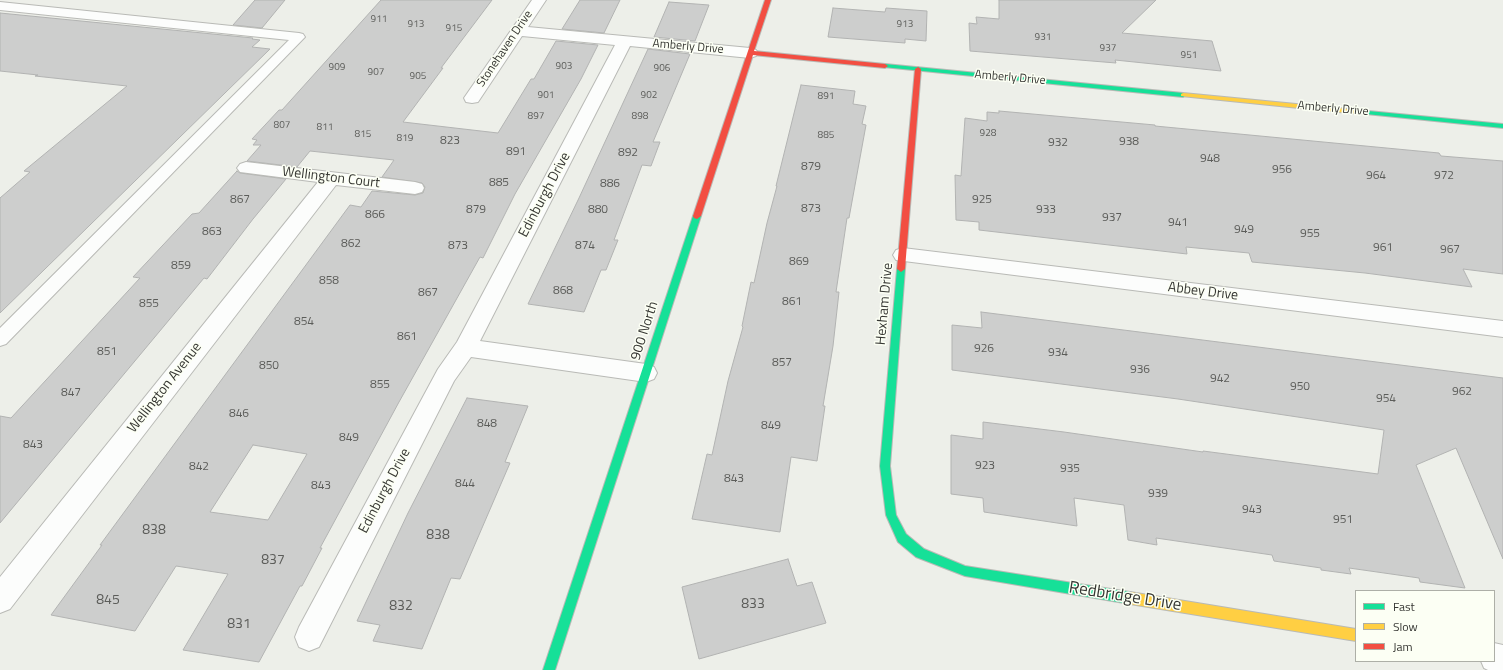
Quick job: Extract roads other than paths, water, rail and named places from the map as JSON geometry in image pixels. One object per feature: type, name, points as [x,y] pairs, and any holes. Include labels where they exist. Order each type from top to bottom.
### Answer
[{"type":"street","name":"Stonehaven Drive","points":[[472,98],[539,0]]},
{"type":"street","name":"900 North","points":[[549,670],[768,0]]},
{"type":"street","name":"Amberly Drive","points":[[517,32],[625,41],[1503,126]]},
{"type":"street","name":"Edinburgh Drive","points":[[309,637],[446,375],[465,348],[625,41]]},
{"type":"street","name":"Hexham Drive","points":[[902,538],[891,515],[885,466],[918,69]]},
{"type":"street","name":"Wellington Court","points":[[246,168],[415,188]]},
{"type":"street","name":"Wellington Avenue","points":[[0,599],[331,178]]},
{"type":"street","name":"Abbey Drive","points":[[903,255],[1503,329]]},
{"type":"street","points":[[465,348],[646,373]]},
{"type":"street","name":"Redbridge Drive","points":[[902,538],[920,553],[965,571],[1355,635]]},
{"type":"lane","points":[[0,6],[299,37],[0,339]]}]
